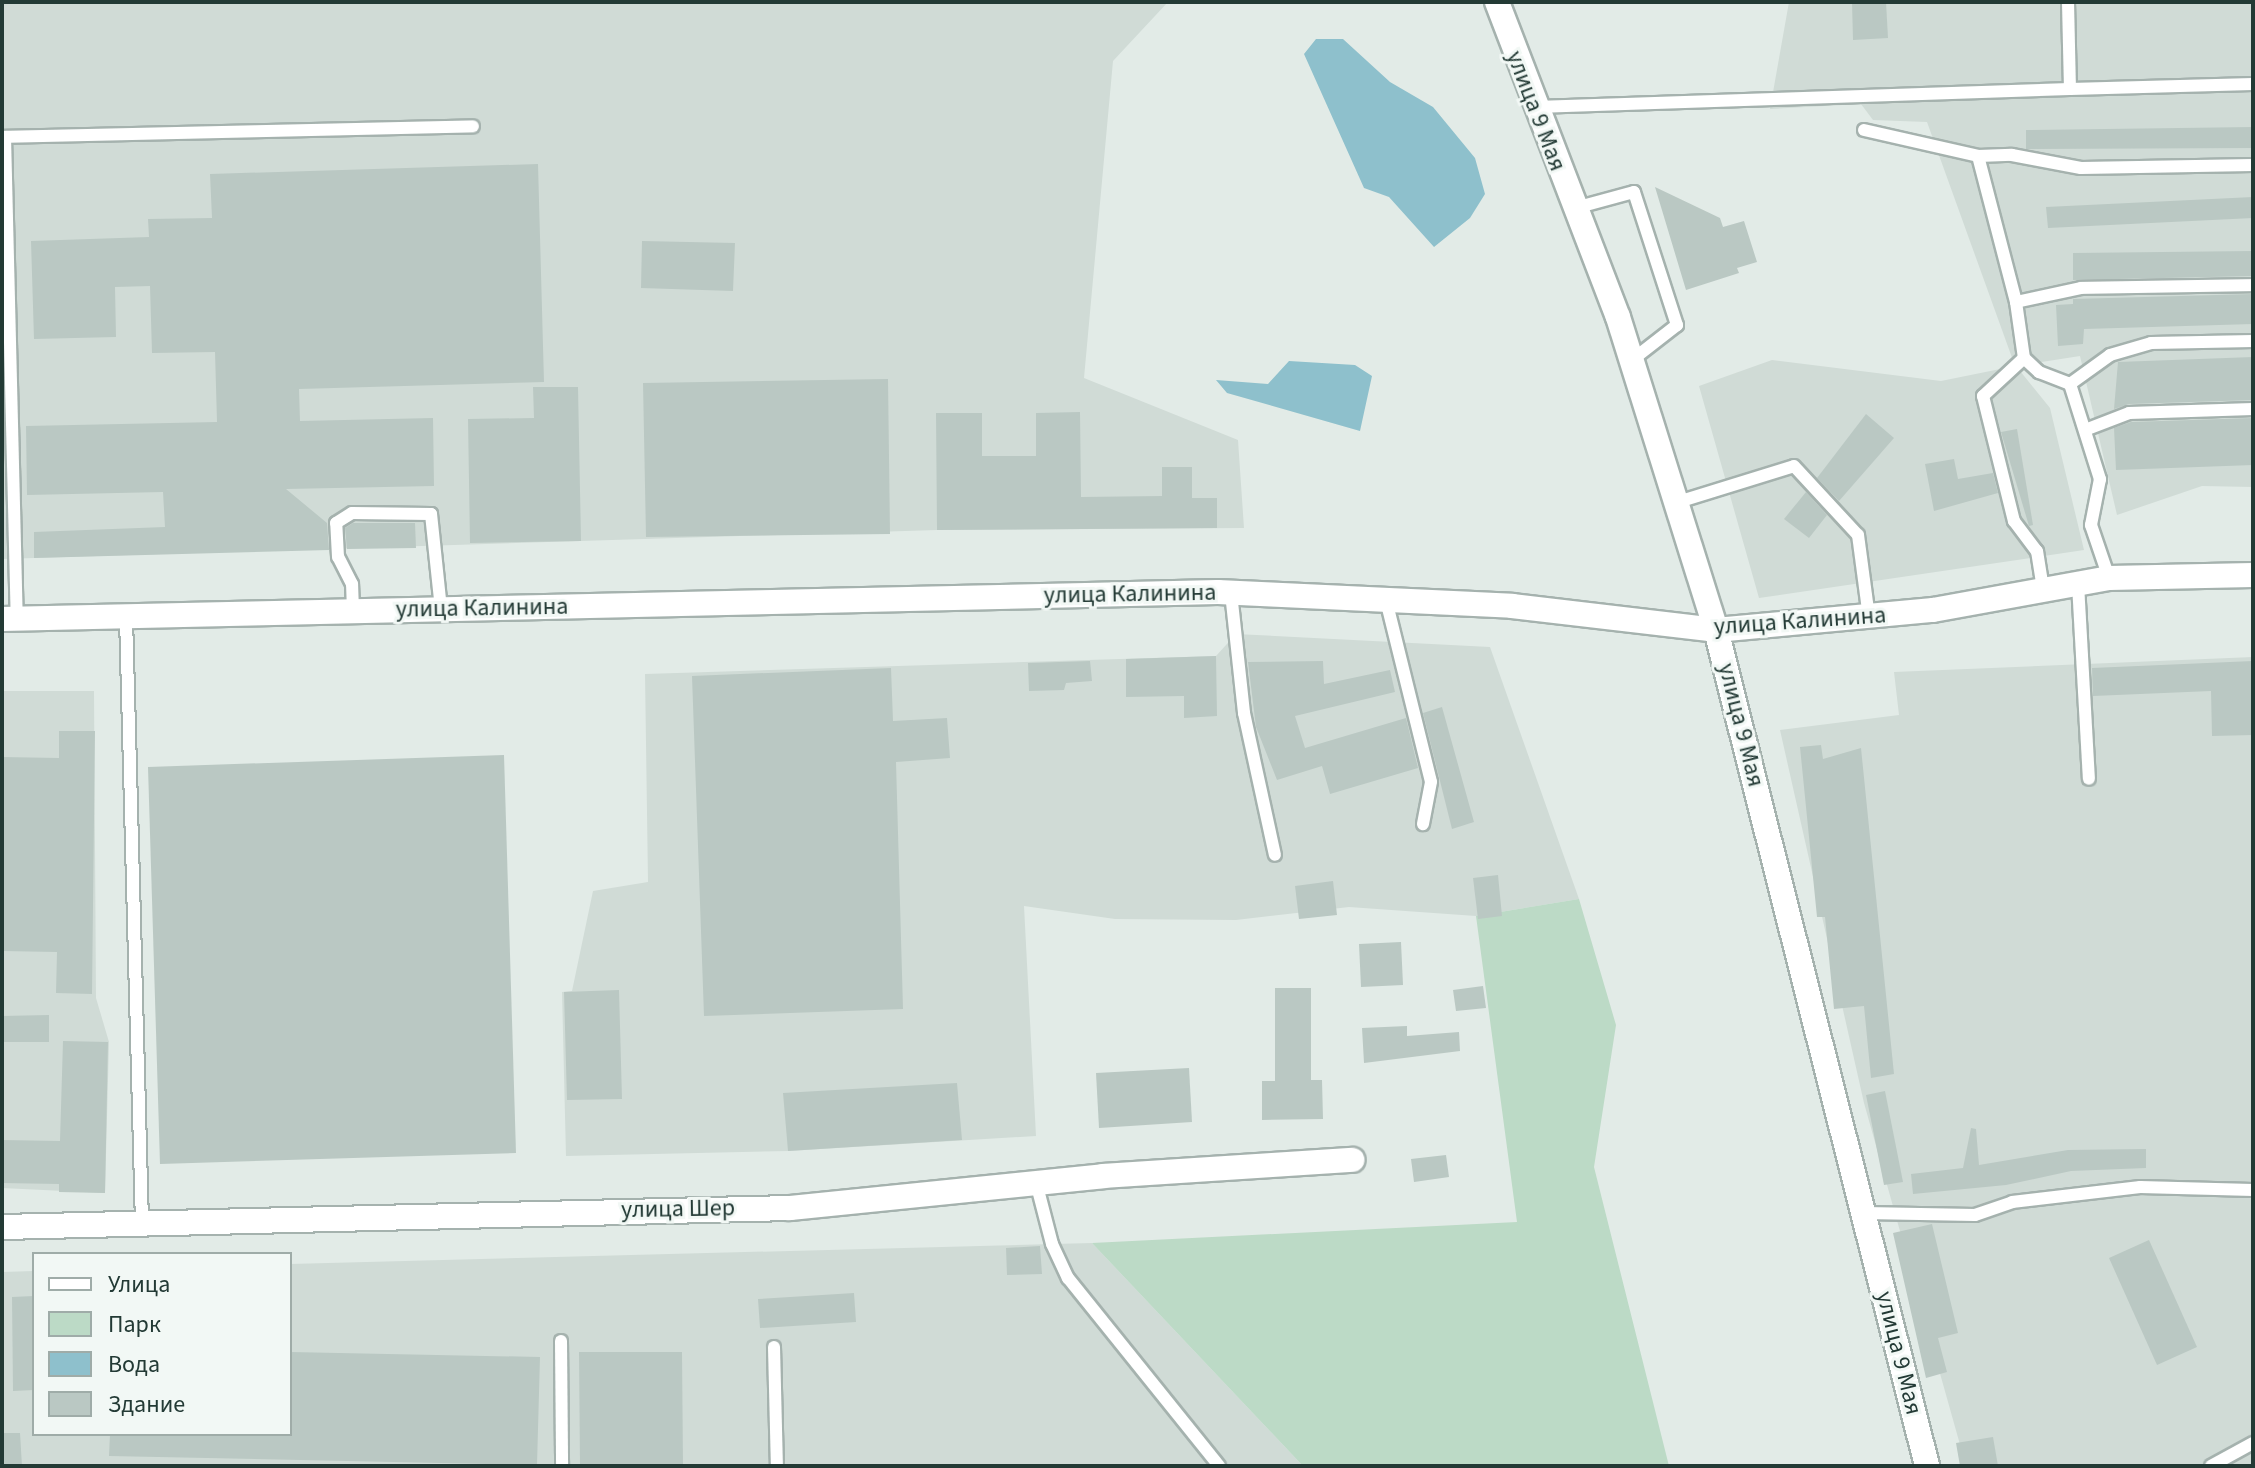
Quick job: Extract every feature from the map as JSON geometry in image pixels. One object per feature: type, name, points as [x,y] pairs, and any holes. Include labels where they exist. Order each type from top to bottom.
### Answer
[{"type":"street","name":"улица 9 Мая","points":[[1497,2],[1533,107],[1632,360],[1716,630],[1927,1466]]},
{"type":"street","name":"улица Калинина","points":[[9,619],[1231,593],[1512,606],[1716,630],[1869,617],[2109,578],[2253,575]]},
{"type":"street","name":"улица Шер","points":[[2,1227],[790,1208],[1352,1160]]},
{"type":"lane","points":[[2068,2],[2070,89]]},
{"type":"lane","points":[[1533,107],[2253,84]]},
{"type":"lane","points":[[9,619],[4,137],[473,126]]},
{"type":"lane","points":[[1864,130],[1978,156],[2012,155],[2081,168],[2253,165]]},
{"type":"lane","points":[[1978,156],[2016,302],[2024,358],[2039,372],[2070,384]]},
{"type":"lane","points":[[1575,208],[1634,192],[1677,325],[1632,360]]},
{"type":"lane","points":[[2016,302],[2081,288],[2253,285]]},
{"type":"lane","points":[[2070,384],[2110,355],[2151,343],[2253,341]]},
{"type":"lane","points":[[2024,358],[1983,396],[2014,521],[2037,551],[2043,590]]},
{"type":"lane","points":[[2070,384],[2100,479],[2091,525],[2109,578]]},
{"type":"lane","points":[[2085,430],[2129,413],[2253,409]]},
{"type":"lane","points":[[1678,502],[1794,466],[1858,535],[1869,617]]},
{"type":"lane","points":[[353,611],[352,584],[338,557],[336,523],[352,513],[431,514],[441,609]]},
{"type":"lane","points":[[2078,584],[2089,779]]},
{"type":"lane","points":[[1231,593],[1244,713],[1275,855]]},
{"type":"lane","points":[[1386,600],[1431,782],[1423,824]]},
{"type":"lane","points":[[126,617],[142,1222]]},
{"type":"lane","points":[[1037,1186],[1052,1244],[1068,1278],[1219,1466]]},
{"type":"lane","points":[[1865,1213],[1975,1215],[2012,1202],[2140,1187],[2253,1190]]},
{"type":"lane","points":[[561,1341],[562,1466]]},
{"type":"lane","points":[[774,1347],[777,1466]]},
{"type":"lane","points":[[2211,1466],[2253,1443]]},
{"type":"shaded area","points":[[2,2],[1168,2],[1113,61],[1084,378],[1238,440],[1244,528],[937,530],[2,559]]},
{"type":"shaded area","points":[[1789,2],[2253,2],[2253,487],[2202,486],[2117,515],[2080,356],[2016,366],[2050,408],[2084,550],[1759,598],[1699,386],[1772,360],[1941,381],[2015,366],[1927,122],[1873,120],[1861,104],[1770,109]]},
{"type":"shaded area","points":[[1236,634],[1490,647],[1579,899],[1476,916],[1349,907],[1236,920],[1115,919],[1024,906],[1036,1136],[788,1151],[566,1156],[562,992],[572,991],[593,891],[648,882],[645,674],[1216,656]]},
{"type":"shaded area","points":[[2253,657],[2253,1466],[1966,1466],[1864,1103],[1780,730],[1899,715],[1894,672]]},
{"type":"shaded area","points":[[2,691],[94,691],[96,998],[109,1042],[105,1193],[2,1188]]},
{"type":"shaded area","points":[[1092,1243],[1303,1466],[2,1466],[2,1272],[32,1271],[32,1436],[292,1436],[292,1264]]},
{"type":"green space","points":[[1579,899],[1616,1025],[1594,1167],[1669,1466],[1303,1466],[1092,1243],[1517,1222],[1476,916]]},
{"type":"water","points":[[1316,39],[1343,39],[1390,82],[1433,107],[1475,158],[1485,194],[1470,218],[1434,247],[1389,197],[1364,188],[1304,54]]},
{"type":"water","points":[[1289,361],[1355,365],[1372,376],[1360,431],[1227,393],[1216,380],[1268,384]]},
{"type":"building","points":[[1852,2],[1886,2],[1888,38],[1853,40]]},
{"type":"building","points":[[2253,127],[2253,148],[2026,149],[2026,130]]},
{"type":"building","points":[[538,164],[544,382],[299,389],[300,421],[433,418],[434,486],[286,489],[327,523],[329,550],[34,558],[34,532],[165,527],[163,492],[27,495],[26,426],[217,422],[215,352],[152,353],[150,286],[115,287],[116,337],[34,339],[31,241],[149,237],[148,219],[212,218],[210,174]]},
{"type":"building","points":[[1655,187],[1720,218],[1723,227],[1744,221],[1757,262],[1737,268],[1739,273],[1686,290]]},
{"type":"building","points":[[2253,197],[2253,218],[2048,228],[2046,207]]},
{"type":"building","points":[[642,241],[735,243],[733,291],[641,288]]},
{"type":"building","points":[[2253,251],[2253,276],[2073,280],[2073,253]]},
{"type":"building","points":[[2253,294],[2253,324],[2084,329],[2083,344],[2058,346],[2056,305],[2073,304],[2073,299]]},
{"type":"building","points":[[2253,357],[2253,400],[2129,404],[2114,409],[2118,362]]},
{"type":"building","points":[[888,379],[890,534],[646,537],[643,383]]},
{"type":"building","points":[[533,387],[578,387],[581,541],[470,543],[468,419],[534,418]]},
{"type":"building","points":[[1080,412],[1081,497],[1162,496],[1162,467],[1192,467],[1192,498],[1217,498],[1217,528],[937,530],[936,413],[982,413],[982,456],[1036,456],[1036,413]]},
{"type":"building","points":[[1866,414],[1894,438],[1839,501],[1817,478]]},
{"type":"building","points":[[2253,418],[2253,465],[2116,470],[2114,428],[2131,422]]},
{"type":"building","points":[[2017,429],[2033,525],[2029,526],[2001,432]]},
{"type":"building","points":[[1954,459],[1958,479],[1993,473],[1998,493],[1934,511],[1925,464]]},
{"type":"building","points":[[1806,492],[1827,515],[1809,538],[1784,519]]},
{"type":"building","points":[[353,523],[415,523],[416,548],[347,549],[345,528]]},
{"type":"building","points":[[1216,656],[1217,716],[1184,718],[1184,696],[1126,697],[1126,659]]},
{"type":"building","points":[[1090,661],[1092,681],[1066,683],[1064,690],[1029,691],[1028,663]]},
{"type":"building","points":[[1323,661],[1324,684],[1390,670],[1395,692],[1295,716],[1305,748],[1406,718],[1418,768],[1330,794],[1322,766],[1277,780],[1256,727],[1248,662]]},
{"type":"building","points":[[2253,661],[2253,735],[2212,736],[2211,691],[2093,696],[2092,668]]},
{"type":"building","points":[[891,668],[893,721],[947,718],[950,758],[896,762],[903,1009],[704,1016],[692,676]]},
{"type":"building","points":[[1442,707],[1474,822],[1452,829],[1423,713]]},
{"type":"building","points":[[59,731],[95,731],[92,994],[56,993],[57,952],[2,951],[2,757],[59,758]]},
{"type":"building","points":[[1821,745],[1823,759],[1861,748],[1894,1074],[1871,1078],[1864,1006],[1834,1009],[1825,917],[1817,917],[1800,747]]},
{"type":"building","points":[[504,755],[516,1153],[160,1164],[148,767]]},
{"type":"building","points":[[1498,875],[1502,916],[1478,919],[1473,878]]},
{"type":"building","points":[[1333,881],[1337,915],[1299,919],[1295,886]]},
{"type":"building","points":[[1401,942],[1403,985],[1361,987],[1359,944]]},
{"type":"building","points":[[1483,986],[1486,1008],[1456,1011],[1453,990]]},
{"type":"building","points":[[1275,988],[1311,988],[1311,1080],[1322,1080],[1323,1119],[1262,1120],[1262,1081],[1275,1081]]},
{"type":"building","points":[[619,990],[622,1099],[567,1100],[564,992]]},
{"type":"building","points":[[49,1015],[49,1042],[2,1042],[2,1016]]},
{"type":"building","points":[[1407,1026],[1407,1036],[1459,1032],[1460,1051],[1364,1063],[1362,1028]]},
{"type":"building","points":[[63,1041],[108,1042],[105,1193],[59,1192],[59,1184],[2,1183],[2,1140],[60,1141]]},
{"type":"building","points":[[1189,1068],[1192,1122],[1099,1128],[1096,1073]]},
{"type":"building","points":[[957,1083],[962,1140],[788,1151],[783,1093]]},
{"type":"building","points":[[1885,1091],[1903,1182],[1884,1185],[1866,1095]]},
{"type":"building","points":[[1971,1128],[1976,1129],[1979,1165],[2068,1150],[2146,1149],[2146,1168],[2071,1171],[2006,1185],[1913,1194],[1911,1174],[1963,1168]]},
{"type":"building","points":[[1446,1155],[1449,1177],[1414,1182],[1411,1159]]},
{"type":"building","points":[[1932,1224],[1958,1333],[1938,1338],[1947,1372],[1926,1378],[1893,1233]]},
{"type":"building","points":[[2149,1240],[2197,1347],[2157,1365],[2109,1258]]},
{"type":"building","points":[[1040,1246],[1042,1274],[1007,1275],[1006,1248]]},
{"type":"building","points":[[854,1293],[856,1322],[760,1328],[758,1299]]},
{"type":"building","points":[[32,1296],[32,1390],[13,1391],[12,1297]]},
{"type":"building","points":[[292,1352],[540,1357],[537,1465],[109,1456],[110,1436],[292,1436]]},
{"type":"building","points":[[579,1352],[682,1352],[683,1466],[580,1466]]},
{"type":"building","points":[[2,1433],[20,1433],[22,1466],[2,1466]]},
{"type":"building","points":[[1993,1437],[1998,1466],[1960,1466],[1956,1443]]}]
